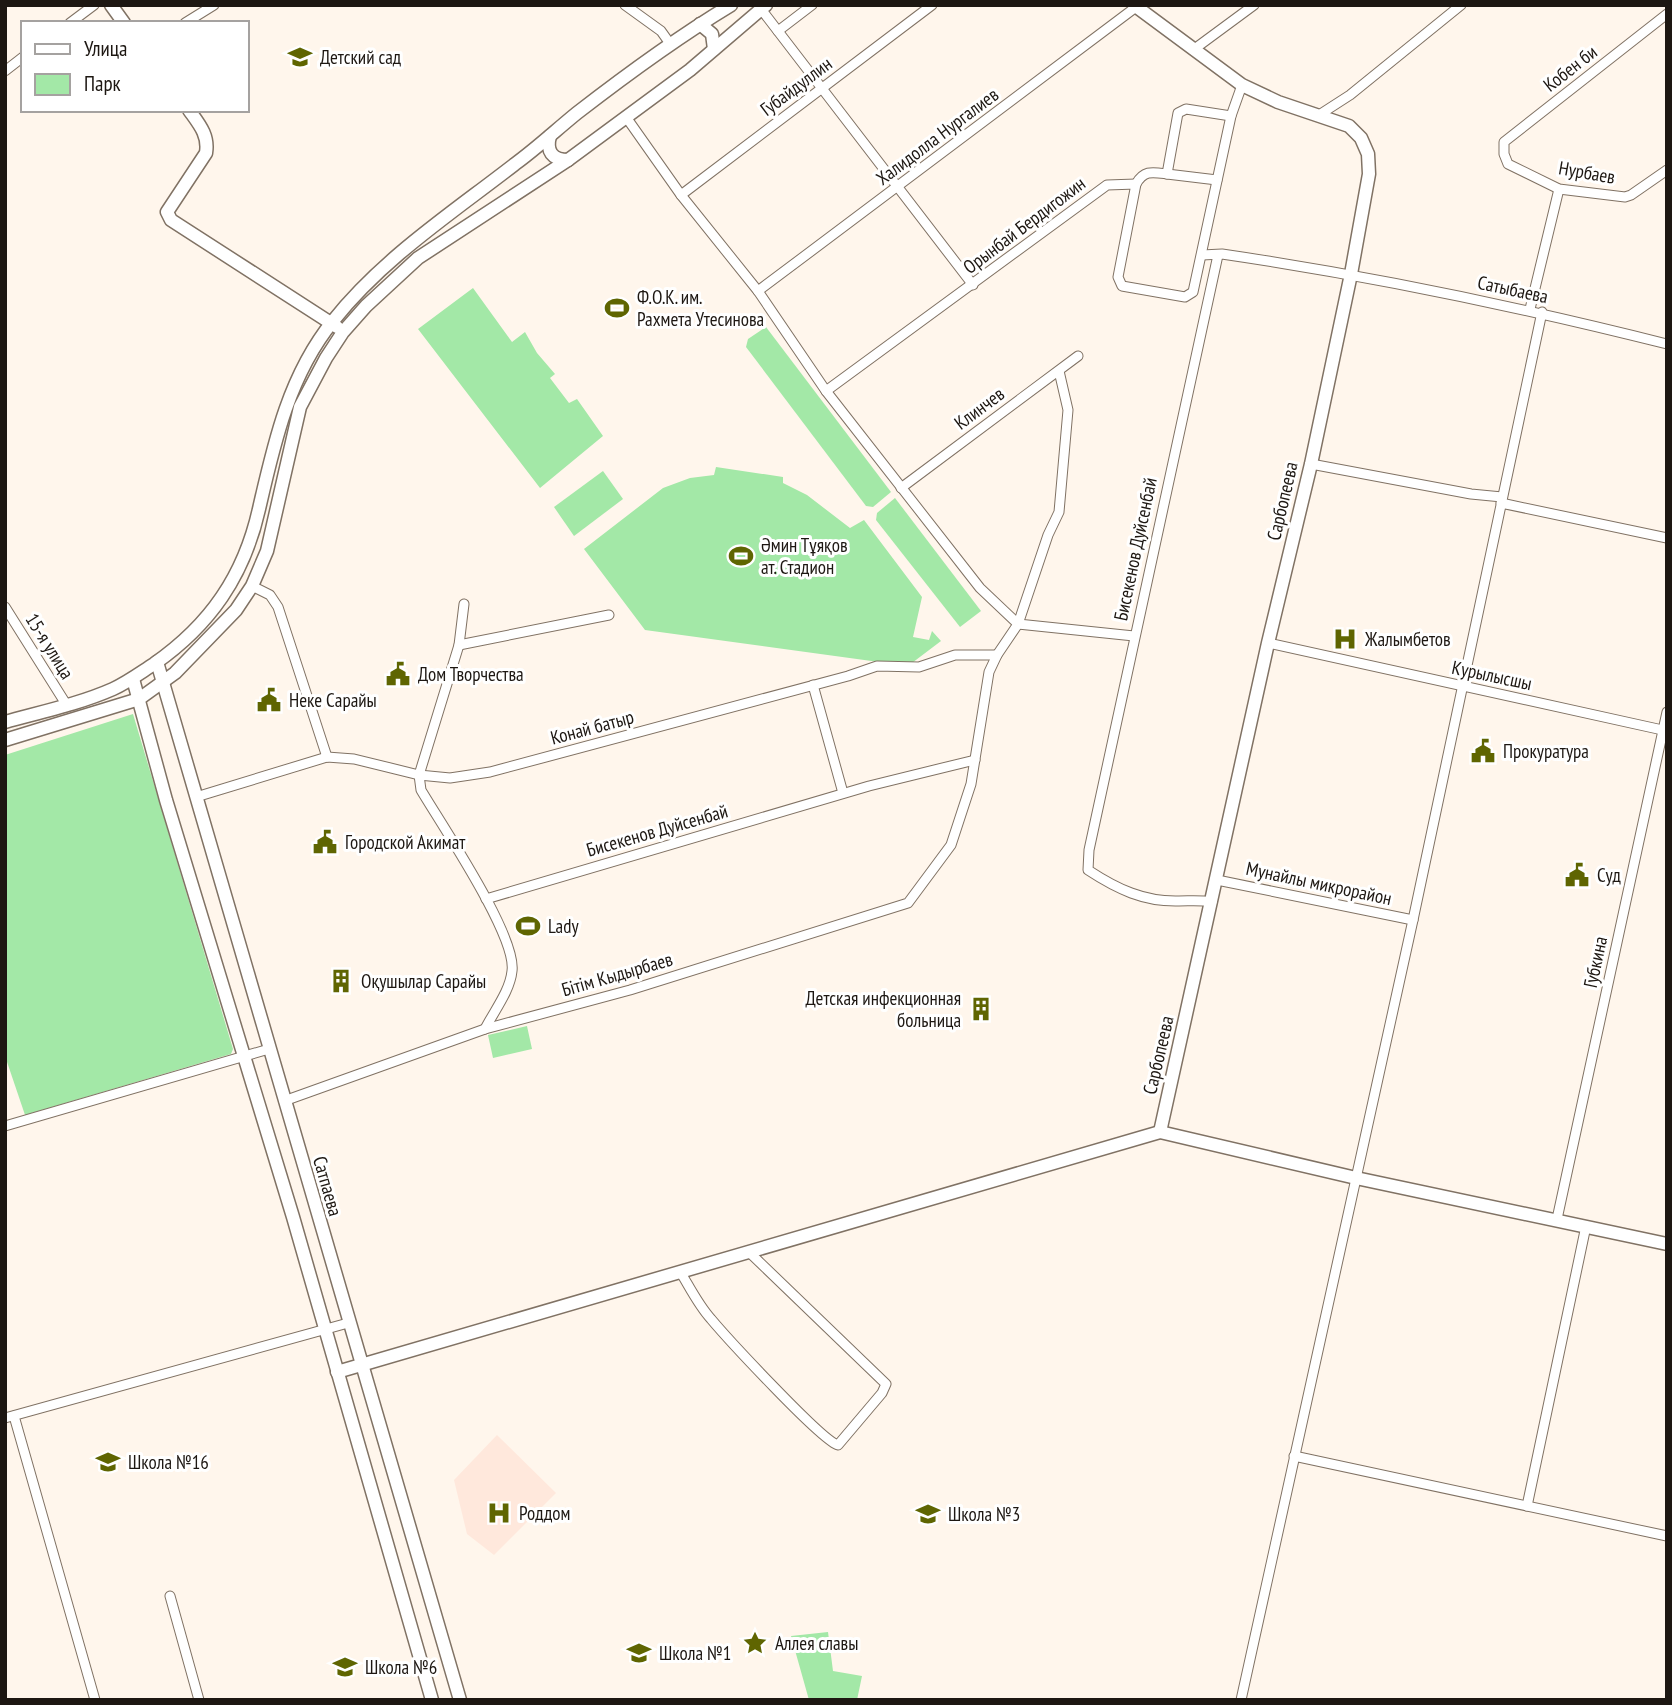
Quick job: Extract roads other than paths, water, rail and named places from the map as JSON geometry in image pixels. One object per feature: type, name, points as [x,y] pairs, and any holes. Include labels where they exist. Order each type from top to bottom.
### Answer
[{"type":"street","points":[[73,21],[94,5]]},
{"type":"street","points":[[111,5],[123,21]]},
{"type":"street","points":[[188,21],[214,5]]},
{"type":"street","points":[[625,5],[661,31],[671,45]]},
{"type":"street","points":[[5,722],[111,690],[134,678],[190,636],[232,583],[248,546],[269,460],[286,405],[313,351],[331,323],[379,270],[579,112],[700,24],[731,5]]},
{"type":"street","points":[[778,31],[811,5]]},
{"type":"street","name":"Губайдуллин","points":[[681,195],[932,5]]},
{"type":"street","points":[[1193,50],[1254,5]]},
{"type":"street","points":[[1319,116],[1461,5]]},
{"type":"street","name":"Сарбопеева","points":[[1135,6],[1242,85],[1278,102],[1349,126],[1361,138],[1368,155],[1369,174],[1311,464],[1268,643],[1160,1132]]},
{"type":"street","name":"Халидолла Нургалиев","points":[[758,291],[898,188],[1135,6]]},
{"type":"street","points":[[5,740],[139,699],[163,682],[236,610],[252,586],[267,551],[300,407],[326,358],[366,306],[418,258],[568,160],[714,49],[763,7],[821,89],[973,285]]},
{"type":"street","name":"Кобен би","points":[[1504,154],[1504,142],[1667,14]]},
{"type":"street","points":[[700,24],[712,34],[714,49]]},
{"type":"street","points":[[5,71],[21,59]]},
{"type":"street","points":[[1136,184],[1118,276],[1122,286],[1185,297],[1193,292],[1195,287],[1231,116],[1242,85]]},
{"type":"street","points":[[1217,180],[1167,174],[1178,113],[1186,109],[1231,116]]},
{"type":"street","points":[[190,112],[203,129],[207,147],[167,212],[172,220],[344,332]]},
{"type":"street","points":[[626,117],[681,195],[758,291],[825,391],[967,574],[1018,624],[1134,636]]},
{"type":"street","points":[[550,136],[551,155],[568,160]]},
{"type":"street","name":"Нурбаев","points":[[1504,154],[1508,164],[1559,189],[1625,197],[1667,170]]},
{"type":"street","name":"Орынбай Бердигожин","points":[[825,391],[1107,185],[1136,184],[1140,176],[1149,172],[1167,174]]},
{"type":"street","points":[[1530,310],[1559,189]]},
{"type":"street","name":"Сатыбаева","points":[[1202,255],[1222,254],[1351,274],[1542,312],[1667,344]]},
{"type":"street","name":"Бисекенов Дуйсенбай","points":[[1212,902],[1138,897],[1088,870],[1089,850],[1134,636],[1218,256]]},
{"type":"street","points":[[1241,1700],[1413,920],[1542,312]]},
{"type":"street","name":"Клинчев","points":[[901,488],[1078,356]]},
{"type":"street","name":"Бiтiм Кыдырбаев","points":[[284,1101],[485,1029],[630,990],[908,904],[951,845],[971,784],[989,673],[997,655],[1018,624],[1048,534],[1059,512],[1068,410],[1059,371]]},
{"type":"street","points":[[1311,464],[1501,500],[1667,538]]},
{"type":"street","points":[[252,586],[270,595],[278,607],[327,757]]},
{"type":"street","points":[[464,604],[459,645],[419,775],[421,790],[486,899],[510,948],[513,970],[505,993],[485,1029]]},
{"type":"street","name":"15-я улица","points":[[5,607],[66,704]]},
{"type":"street","points":[[459,645],[609,615]]},
{"type":"street","name":"Курылысшы","points":[[1268,643],[1665,731]]},
{"type":"street","name":"Конай батыр","points":[[196,797],[327,757],[354,759],[419,775],[450,778],[490,772],[877,666],[919,667],[954,655],[997,655]]},
{"type":"street","name":"Сатпаева","points":[[157,662],[360,1366],[460,1700]]},
{"type":"street","points":[[134,678],[166,800],[275,1158],[432,1700]]},
{"type":"street","points":[[813,685],[843,793]]},
{"type":"street","name":"Губкина","points":[[1557,1219],[1667,712]]},
{"type":"street","name":"Бисекенов Дуйсенбай","points":[[486,899],[843,793],[975,760]]},
{"type":"street","name":"Мунайлы микрорайон","points":[[1217,880],[1413,920]]},
{"type":"street","points":[[5,1126],[269,1049]]},
{"type":"street","points":[[337,1372],[1160,1132],[1356,1178],[1667,1244]]},
{"type":"street","points":[[275,1158],[298,1150]]},
{"type":"street","points":[[1527,1506],[1586,1226]]},
{"type":"street","points":[[681,1273],[709,1317],[807,1420],[831,1443],[838,1446],[882,1393],[886,1384],[748,1252]]},
{"type":"street","points":[[95,1700],[9,1417],[348,1323]]},
{"type":"street","points":[[1294,1456],[1667,1536]]},
{"type":"street","points":[[170,1596],[199,1700]]},
{"type":"place","name":"Детский сад","points":[[300,57]]},
{"type":"place","name":"Ф.О.К. им. Рахмета Утесинова","points":[[617,308]]},
{"type":"place","name":"Әмин Тұяқов ат. Стадион","points":[[741,556]]},
{"type":"place","name":"Жалымбетов","points":[[1345,639]]},
{"type":"place","name":"Дом Творчества","points":[[398,674]]},
{"type":"place","name":"Неке Сарайы","points":[[269,700]]},
{"type":"place","name":"Прокуратура","points":[[1483,751]]},
{"type":"place","name":"Городской Акимат","points":[[325,842]]},
{"type":"place","name":"Суд","points":[[1577,875]]},
{"type":"place","name":"Lady","points":[[528,926]]},
{"type":"place","name":"Оқушылар Сарайы","points":[[341,981]]},
{"type":"place","name":"Детская инфекционная больница","points":[[981,1009]]},
{"type":"place","name":"Школа №16","points":[[108,1462]]},
{"type":"place","name":"Роддом","points":[[499,1513]]},
{"type":"place","name":"Школа №3","points":[[928,1514]]},
{"type":"place","name":"Аллея славы","points":[[755,1643]]},
{"type":"place","name":"Школа №1","points":[[639,1653]]},
{"type":"place","name":"Школа №6","points":[[345,1667]]}]
